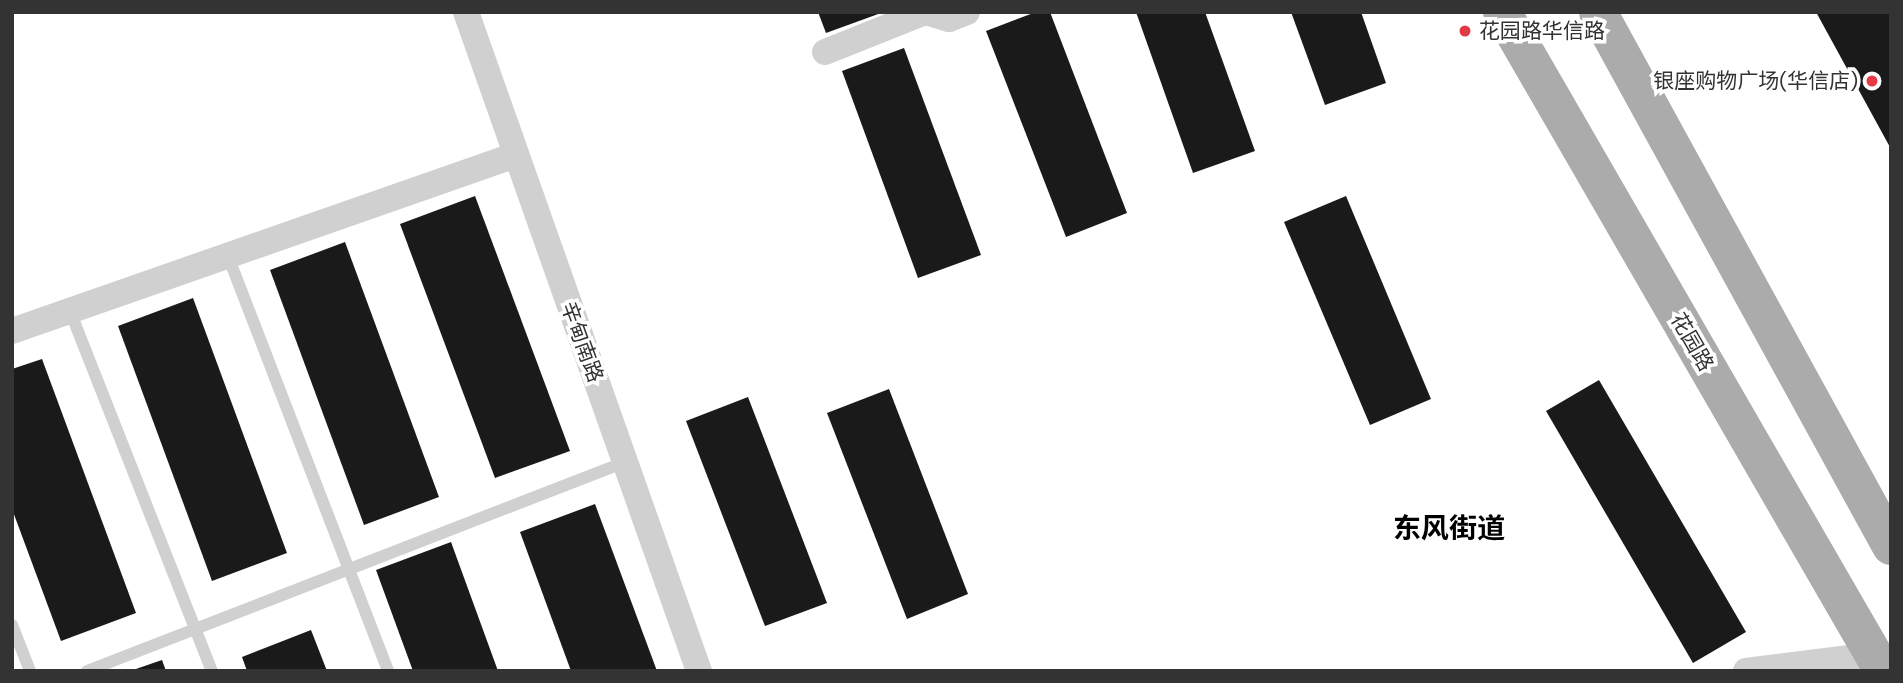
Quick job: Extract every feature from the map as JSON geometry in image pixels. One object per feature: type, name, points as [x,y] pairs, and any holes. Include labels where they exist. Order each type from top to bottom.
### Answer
[{"type":"main road","name":"花园路","points":[[1502,12],[1878,663]]},
{"type":"main road","points":[[1598,12],[1891,546]]},
{"type":"street","name":"辛甸南路","points":[[466,12],[699,671]]},
{"type":"street","points":[[825,52],[926,12],[949,19],[968,12]]},
{"type":"street","points":[[12,331],[516,155]]},
{"type":"street","points":[[1746,671],[1878,663]]},
{"type":"lane","points":[[228,256],[388,671]]},
{"type":"lane","points":[[70,311],[212,671]]},
{"type":"lane","points":[[88,671],[625,462]]},
{"type":"lane","points":[[12,625],[30,671]]},
{"type":"building","points":[[818,12],[881,12],[881,13],[826,33]]},
{"type":"building","points":[[1036,12],[1050,12],[1127,213],[1066,237],[986,31]]},
{"type":"building","points":[[1136,12],[1205,12],[1255,151],[1193,173]]},
{"type":"building","points":[[1291,12],[1361,12],[1386,83],[1325,105]]},
{"type":"building","name":"银座购物广场(华信店)","points":[[1816,12],[1891,12],[1891,149]]},
{"type":"building","points":[[904,48],[981,255],[918,278],[842,71]]},
{"type":"building","points":[[475,196],[570,451],[495,478],[400,224]]},
{"type":"building","points":[[1346,196],[1431,399],[1370,425],[1284,222]]},
{"type":"building","points":[[345,242],[439,497],[364,525],[270,270]]},
{"type":"building","points":[[193,298],[287,553],[212,581],[118,326]]},
{"type":"building","points":[[42,359],[136,613],[61,641],[12,509],[12,369]]},
{"type":"building","points":[[1599,380],[1746,632],[1693,663],[1546,411]]},
{"type":"building","points":[[889,389],[968,594],[907,619],[827,413]]},
{"type":"building","points":[[748,397],[827,603],[765,626],[686,421]]},
{"type":"building","points":[[595,504],[657,671],[571,671],[520,532]]},
{"type":"building","points":[[451,542],[498,671],[413,671],[376,570]]},
{"type":"building","points":[[311,630],[327,671],[247,671],[242,657]]},
{"type":"building","points":[[162,660],[166,671],[133,671],[133,670]]},
{"type":"place","name":"花园路华信路","points":[[1465,31]]},
{"type":"place","name":"银座购物广场(华信店)","points":[[1872,81]]},
{"type":"district","name":"东风街道","points":[[1449,529]]}]
